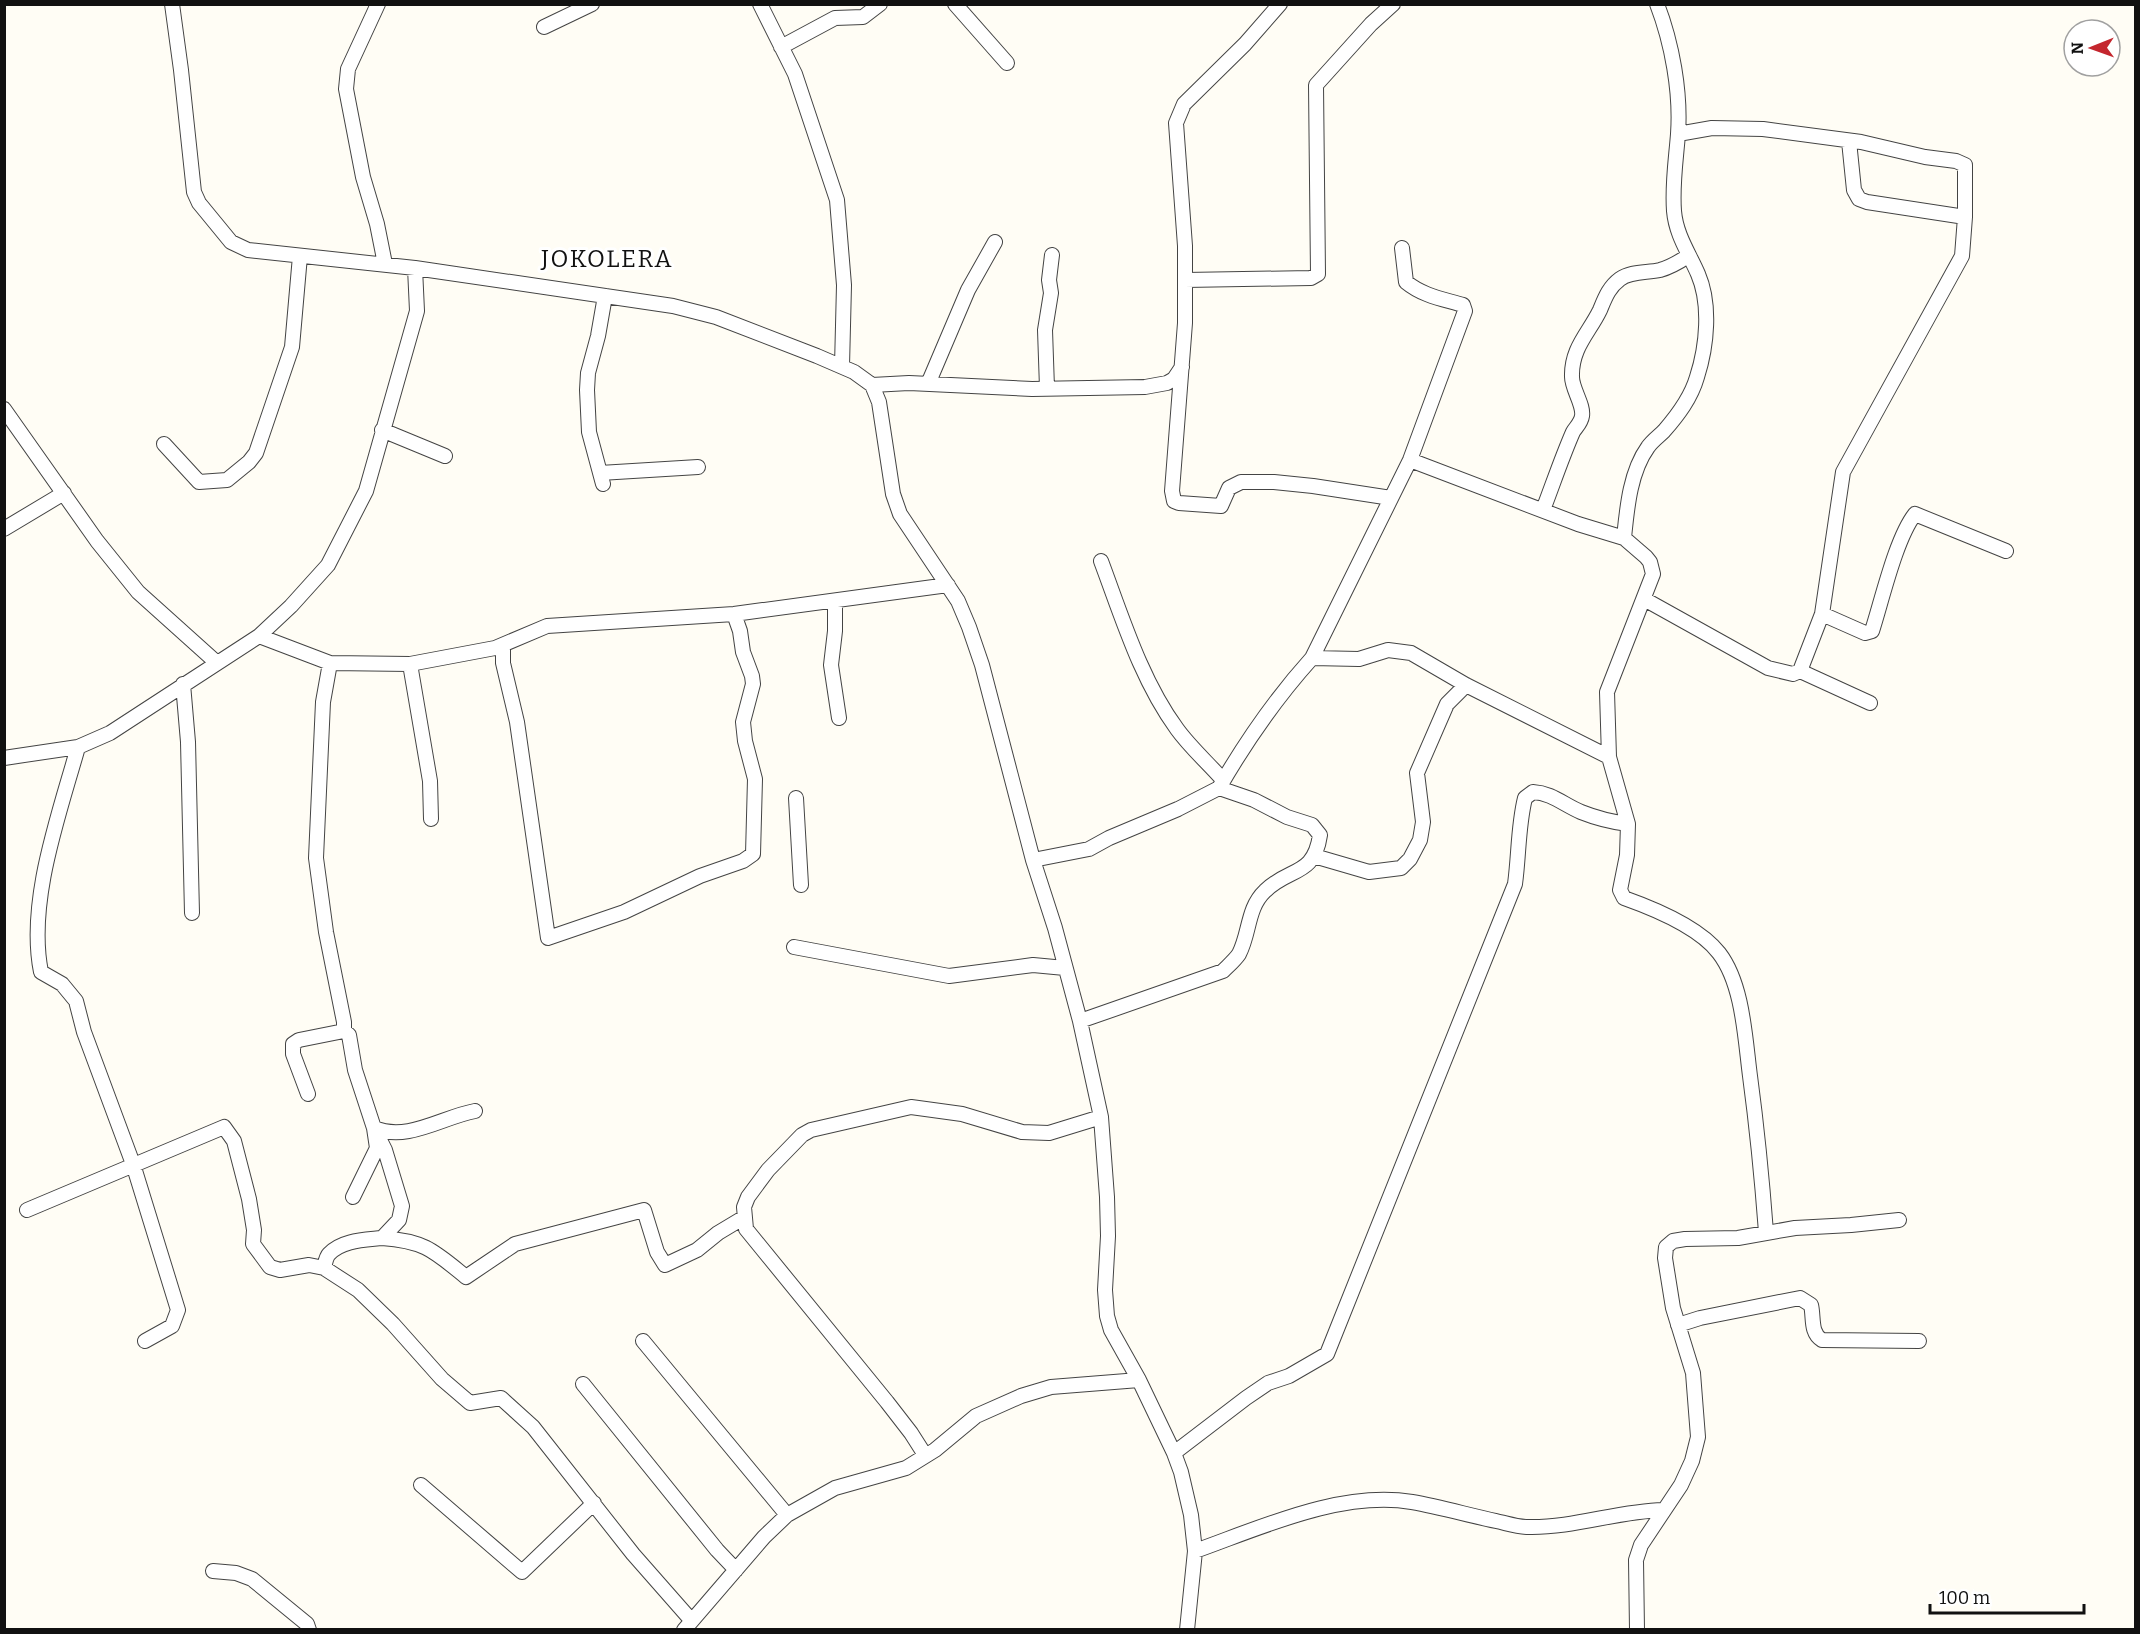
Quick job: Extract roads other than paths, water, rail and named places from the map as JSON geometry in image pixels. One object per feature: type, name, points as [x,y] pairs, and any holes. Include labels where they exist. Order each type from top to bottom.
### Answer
[{"type":"street","points":[[172,4],[194,192],[199,203],[231,242],[248,250],[385,264],[673,306],[716,317],[842,366],[872,385],[879,402],[893,494],[900,514],[921,549],[948,585],[963,612],[982,665],[1033,860],[1080,1021],[1101,1117],[1107,1197],[1108,1236],[1105,1290],[1107,1316],[1111,1330],[1139,1380],[1182,1472],[1191,1515],[1195,1551],[1187,1629]]},
{"type":"street","points":[[378,4],[348,69],[346,89],[363,177],[377,224],[385,264]]},
{"type":"street","points":[[544,27],[592,4]]},
{"type":"street","points":[[760,4],[795,74],[837,200],[844,285],[842,366]]},
{"type":"street","points":[[781,47],[835,18],[863,17],[880,4]]},
{"type":"street","points":[[955,4],[1007,63]]},
{"type":"street","points":[[1280,4],[1245,44],[1184,104],[1175,129],[1185,246],[1185,323],[1172,491],[1176,503],[1221,506],[1229,488],[1241,482],[1274,482],[1313,486],[1391,498]]},
{"type":"street","points":[[1185,280],[1311,278],[1318,274],[1316,85],[1371,24],[1393,4]]},
{"type":"street","points":[[1624,538],[1626,515],[1637,467],[1648,446],[1677,416],[1690,396],[1703,350],[1705,299],[1697,272],[1680,239],[1674,212],[1674,164],[1678,134],[1676,85],[1668,43],[1656,4]]},
{"type":"street","points":[[1644,599],[1768,668],[1793,674],[1800,671],[1822,614],[1843,472],[1962,256],[1965,217],[1965,165],[1956,161],[1849,141],[1763,129],[1712,128],[1678,134]]},
{"type":"street","points":[[1849,141],[1854,190],[1859,199],[1965,217]]},
{"type":"street","points":[[928,384],[968,290],[995,242]]},
{"type":"street","points":[[1033,860],[1089,849],[1109,838],[1178,809],[1221,784],[1253,731],[1312,658],[1410,460],[1465,311],[1463,305],[1429,296],[1415,290],[1406,282],[1402,248]]},
{"type":"street","points":[[1047,388],[1045,330],[1051,293],[1049,280],[1052,255]]},
{"type":"street","points":[[164,444],[199,482],[227,480],[249,462],[256,453],[292,347],[300,256]]},
{"type":"street","points":[[1543,510],[1574,431],[1582,417],[1572,376],[1576,350],[1600,310],[1604,298],[1613,286],[1628,275],[1662,269],[1688,256]]},
{"type":"street","points":[[4,758],[78,747],[110,733],[259,636],[328,566],[366,491],[417,311],[415,268]]},
{"type":"street","points":[[605,296],[588,374],[587,390],[589,432],[602,479],[698,467]]},
{"type":"street","points":[[872,385],[890,383],[1047,388],[1145,387],[1167,383],[1182,367]]},
{"type":"street","points":[[4,409],[97,541],[138,592],[217,663]]},
{"type":"street","points":[[382,430],[445,456]]},
{"type":"street","points":[[1410,460],[1578,524],[1624,538],[1641,552],[1653,568],[1644,599],[1607,692],[1609,757],[1628,824],[1627,855],[1620,890],[1624,898],[1700,934],[1727,964],[1746,1037],[1762,1168],[1766,1232]]},
{"type":"street","points":[[4,529],[64,494]]},
{"type":"street","points":[[1822,614],[1864,633],[1872,631],[1894,559],[1914,514],[2006,551]]},
{"type":"street","points":[[1080,1021],[1223,971],[1238,956],[1247,932],[1249,917],[1265,891],[1308,865],[1318,848],[1320,835],[1312,825],[1287,817],[1221,784],[1165,710],[1136,650],[1101,561]]},
{"type":"street","points":[[259,636],[330,663],[410,664],[483,652],[547,626],[734,614],[948,585]]},
{"type":"street","points":[[835,601],[835,631],[831,665],[839,718]]},
{"type":"street","points":[[502,645],[503,663],[517,722],[548,938],[624,912],[700,876],[743,861],[753,854],[754,779],[743,722],[753,684],[734,614]]},
{"type":"street","points":[[1312,658],[1359,659],[1388,650],[1411,653],[1466,685],[1609,757]]},
{"type":"street","points":[[330,663],[323,702],[316,858],[326,932],[344,1031]]},
{"type":"street","points":[[410,664],[430,781],[431,819]]},
{"type":"street","points":[[1800,671],[1870,703]]},
{"type":"street","points":[[183,684],[188,742],[192,913]]},
{"type":"street","points":[[1314,856],[1369,872],[1401,868],[1410,859],[1420,840],[1423,822],[1417,773],[1448,704],[1466,685]]},
{"type":"street","points":[[78,747],[55,825],[45,871],[40,903],[38,956],[41,972],[62,984],[76,1000],[84,1032],[133,1164],[178,1310],[172,1326],[145,1341]]},
{"type":"street","points":[[530,780],[538,811],[539,842],[536,883]]},
{"type":"street","points":[[1174,1453],[1268,1383],[1289,1376],[1327,1354],[1515,884],[1520,819],[1525,798],[1533,792],[1551,794],[1562,803],[1592,816],[1628,824]]},
{"type":"street","points":[[796,798],[801,885]]},
{"type":"street","points":[[794,947],[949,975],[1033,965],[1065,968]]},
{"type":"street","points":[[308,1094],[293,1054],[292,1044],[299,1040],[344,1031],[349,1035],[355,1070],[374,1128],[377,1148],[353,1197]]},
{"type":"street","points":[[925,1455],[887,1402],[746,1229],[743,1218],[744,1208],[755,1187],[795,1142],[811,1130],[911,1107],[962,1114],[1022,1131],[1049,1133],[1101,1117]]},
{"type":"street","points":[[374,1128],[385,1133],[398,1134],[475,1111]]},
{"type":"street","points":[[27,1210],[224,1127],[234,1141],[249,1199],[254,1230],[253,1244],[270,1267],[280,1270],[309,1264],[324,1268],[358,1290],[393,1324],[442,1379],[470,1402],[501,1398],[533,1427],[687,1624],[764,1537],[787,1515],[835,1488],[906,1468],[935,1450],[976,1416],[1021,1396],[1051,1387],[1139,1380]]},
{"type":"street","points":[[374,1128],[386,1150],[402,1206],[399,1220],[382,1238]]},
{"type":"street","points":[[324,1268],[328,1255],[341,1246],[382,1238],[408,1240],[435,1252],[466,1277],[515,1244],[644,1210],[657,1252],[665,1265],[697,1250],[718,1233],[743,1218]]},
{"type":"street","points":[[1637,1629],[1636,1560],[1641,1545],[1681,1485],[1692,1461],[1698,1437],[1693,1373],[1673,1308],[1665,1258],[1666,1247],[1669,1243],[1685,1239],[1757,1236],[1766,1232],[1899,1220]]},
{"type":"street","points":[[1678,1325],[1700,1318],[1800,1298],[1811,1305],[1814,1329],[1817,1337],[1822,1340],[1918,1341]]},
{"type":"street","points":[[643,1341],[787,1515]]},
{"type":"street","points":[[583,1384],[717,1550],[736,1570]]},
{"type":"street","points":[[421,1485],[522,1572],[594,1503]]},
{"type":"street","points":[[1195,1551],[1269,1524],[1354,1502],[1386,1499],[1411,1502],[1525,1528],[1579,1522],[1637,1510],[1663,1509]]},
{"type":"street","points":[[213,1571],[236,1573],[252,1579],[307,1624],[309,1629]]},
{"type":"district","name":"JOKOLERA","points":[[607,259]]}]
